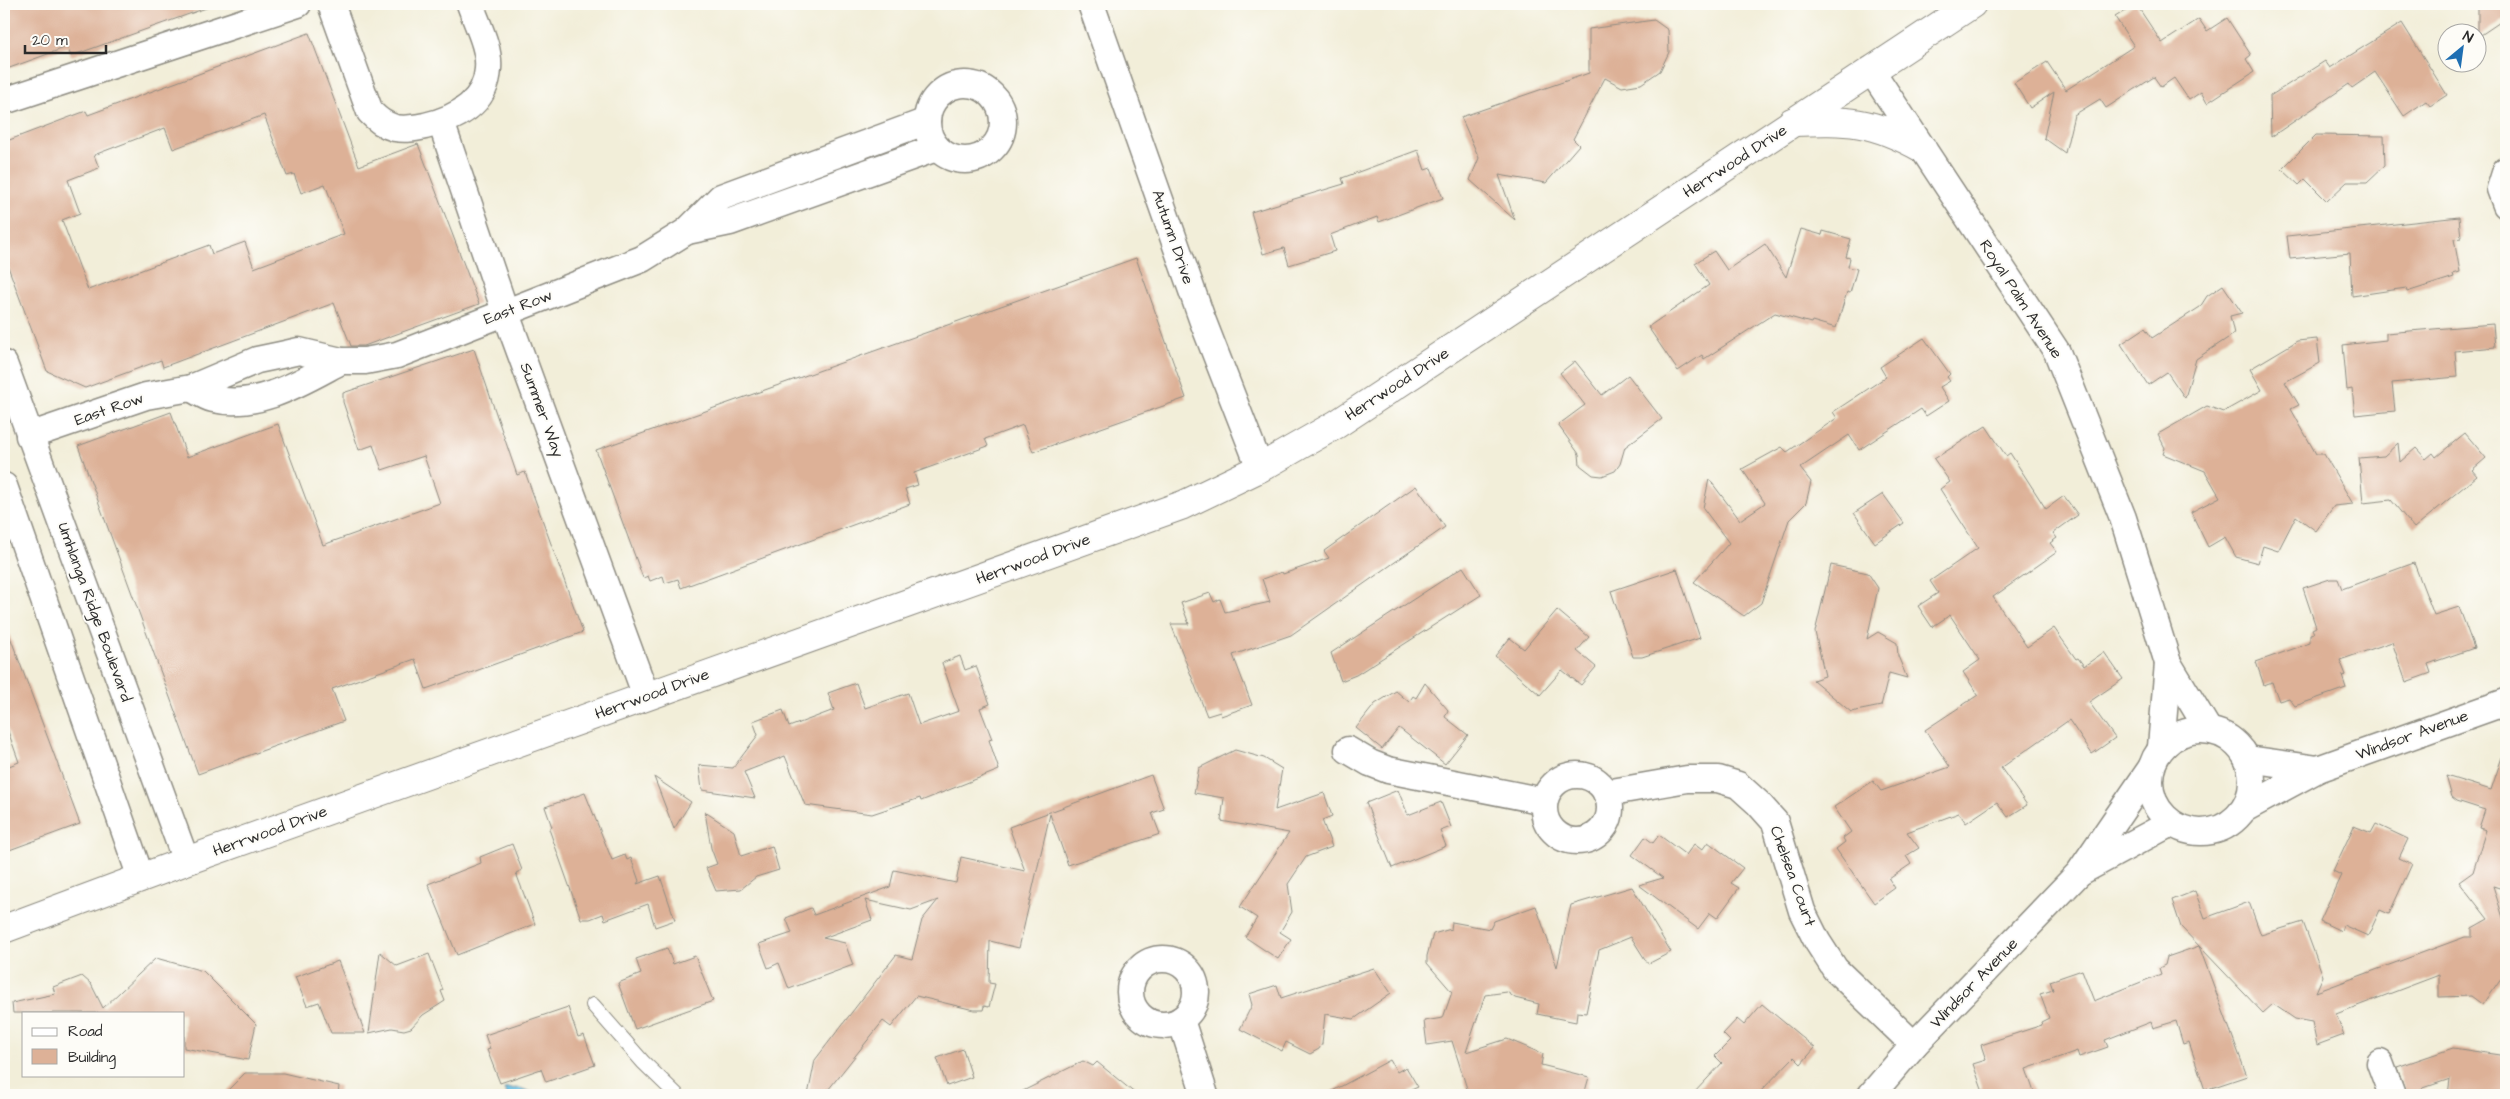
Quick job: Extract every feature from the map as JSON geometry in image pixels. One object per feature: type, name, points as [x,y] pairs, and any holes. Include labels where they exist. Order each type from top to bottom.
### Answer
[{"type":"street","points":[[4,101],[298,4]]},
{"type":"street","points":[[331,4],[370,112],[382,124],[409,129],[441,122],[463,113],[472,105],[487,80],[489,68],[487,52],[470,4]]},
{"type":"street","name":"Autumn Drive","points":[[1091,4],[1202,319],[1260,468]]},
{"type":"street","name":"Herrwood Drive","points":[[4,929],[186,861],[1183,505],[1260,468],[1337,424],[1871,70],[1963,6]]},
{"type":"street","name":"Royal Palm Avenue","points":[[1871,70],[2058,352],[2123,518],[2168,663],[2208,729]]},
{"type":"street","points":[[968,84],[980,87],[991,94],[999,104],[1004,128],[1000,140],[992,150],[982,157],[958,160],[936,148],[930,137],[927,121],[934,100],[943,91],[955,85],[968,84]]},
{"type":"street","name":"East Row","points":[[29,436],[146,396],[191,388],[257,360],[299,351],[341,361],[365,361],[397,355],[642,259],[687,231],[721,197],[927,121]]},
{"type":"street","name":"Summer Way","points":[[441,122],[506,311],[646,696]]},
{"type":"street","points":[[1792,122],[1855,122],[1877,126],[1922,148]]},
{"type":"street","name":"East Row","points":[[687,231],[730,222],[936,148]]},
{"type":"street","points":[[2506,170],[2500,189],[2506,205]]},
{"type":"street","name":"East Row","points":[[191,388],[212,399],[238,401],[258,399],[290,387],[341,361]]},
{"type":"street","name":"Umhlanga Ridge Boulevard","points":[[4,364],[186,861]]},
{"type":"street","points":[[4,486],[141,878]]},
{"type":"street","name":"Royal Palm Avenue","points":[[2156,757],[2168,663]]},
{"type":"street","name":"Windsor Avenue","points":[[2246,808],[2318,769],[2506,702]]},
{"type":"street","points":[[2208,729],[2224,734],[2238,744],[2248,758],[2252,775],[2252,792],[2246,808],[2234,820],[2220,829],[2203,832],[2186,831],[2171,823],[2159,811],[2151,796],[2149,779],[2156,757],[2174,736],[2191,730],[2208,729]]},
{"type":"street","points":[[1348,750],[1370,763],[1388,770],[1544,800]]},
{"type":"street","name":"Windsor Avenue","points":[[1871,1095],[1914,1045],[2079,873],[2156,757]]},
{"type":"street","name":"Windsor Avenue","points":[[2248,758],[2318,769]]},
{"type":"street","points":[[1578,775],[1590,777],[1606,793],[1610,804],[1609,815],[1605,826],[1597,834],[1576,841],[1564,839],[1548,823],[1544,812],[1544,800],[1548,790],[1556,782],[1578,775]]},
{"type":"street","name":"Chelsea Court","points":[[1606,793],[1686,779],[1718,779],[1738,785],[1775,822],[1802,910],[1817,941],[1835,969],[1914,1045]]},
{"type":"street","name":"Windsor Avenue","points":[[2079,873],[2171,823]]},
{"type":"street","points":[[1181,1020],[1205,1095]]},
{"type":"street","points":[[2380,1063],[2392,1095]]},
{"type":"lane","points":[[593,1005],[644,1062],[677,1095]]},
{"type":"water","points":[[520,1088],[539,1095],[507,1095],[504,1089]]},
{"type":"building","points":[[4,4],[208,4],[209,7],[71,56],[67,47],[4,70]]},
{"type":"building","points":[[2136,4],[2162,43],[2199,19],[2207,31],[2227,18],[2251,55],[2246,59],[2254,72],[2207,103],[2201,92],[2189,100],[2174,78],[2161,87],[2154,77],[2106,108],[2100,99],[2074,115],[2065,153],[2044,138],[2054,92],[2030,108],[2014,83],[2047,62],[2066,90],[2134,46],[2115,17]]},
{"type":"building","points":[[2478,4],[2506,4],[2506,18],[2488,30],[2488,22],[2478,22]]},
{"type":"building","points":[[1654,20],[1668,30],[1669,52],[1660,71],[1641,84],[1622,87],[1605,78],[1573,139],[1579,145],[1546,183],[1499,175],[1515,220],[1470,180],[1479,158],[1461,117],[1589,73],[1589,29]]},
{"type":"building","points":[[2402,23],[2447,95],[2430,106],[2426,101],[2404,116],[2375,72],[2352,88],[2349,84],[2271,137],[2270,96],[2325,61],[2330,68]]},
{"type":"building","points":[[309,33],[359,166],[418,144],[479,304],[364,346],[351,346],[334,303],[163,367],[161,360],[85,388],[47,371],[4,256],[4,142],[86,111],[88,115]],"holes":[[[264,115],[287,176],[294,174],[301,193],[325,184],[344,234],[254,268],[245,242],[212,254],[209,245],[88,290],[62,220],[80,213],[68,180],[99,168],[94,155],[165,128],[173,149]]]},
{"type":"building","points":[[2316,135],[2384,136],[2385,165],[2367,182],[2347,182],[2327,201],[2305,179],[2299,185],[2282,169]]},
{"type":"building","points":[[1418,150],[1425,170],[1431,168],[1443,198],[1379,222],[1377,217],[1330,235],[1335,251],[1289,265],[1284,248],[1263,254],[1251,212],[1344,184],[1342,178]]},
{"type":"building","points":[[2459,217],[2461,238],[2454,239],[2460,272],[2453,274],[2454,277],[2407,292],[2406,288],[2352,296],[2350,253],[2290,259],[2287,236]]},
{"type":"building","points":[[1801,229],[1822,235],[1823,231],[1851,239],[1846,257],[1850,258],[1848,267],[1857,269],[1850,293],[1847,292],[1836,328],[1775,313],[1704,359],[1702,355],[1678,371],[1648,327],[1709,285],[1695,263],[1714,251],[1727,270],[1765,244],[1786,277]]},
{"type":"building","points":[[1136,258],[1186,398],[1033,452],[1023,425],[985,439],[988,446],[914,473],[918,485],[905,489],[910,504],[681,588],[678,579],[665,583],[663,576],[650,581],[648,576],[643,578],[596,450]]},
{"type":"building","points":[[2223,285],[2242,313],[2230,316],[2234,334],[2196,359],[2185,398],[2167,372],[2148,385],[2121,344],[2145,328],[2152,338],[2200,307],[2207,296]]},
{"type":"building","points":[[2493,324],[2495,347],[2455,351],[2457,377],[2392,383],[2395,411],[2355,415],[2352,389],[2347,390],[2343,345],[2386,340],[2386,333]]},
{"type":"building","points":[[1924,338],[1950,374],[1947,377],[1950,381],[1940,387],[1949,401],[1926,416],[1921,409],[1859,450],[1849,435],[1800,468],[1811,482],[1806,503],[1789,520],[1761,603],[1744,616],[1694,582],[1729,543],[1703,508],[1709,479],[1740,520],[1765,503],[1742,469],[1782,447],[1787,452],[1837,418],[1833,412],[1886,377],[1880,367]]},
{"type":"building","points":[[2317,339],[2320,363],[2285,382],[2299,405],[2291,409],[2316,454],[2324,454],[2353,504],[2334,506],[2316,531],[2296,516],[2278,551],[2263,546],[2258,563],[2236,557],[2225,537],[2208,547],[2191,512],[2220,497],[2205,471],[2163,454],[2165,448],[2158,434],[2207,406],[2223,412],[2262,390],[2250,369],[2297,341]]},
{"type":"building","points":[[474,349],[517,475],[525,472],[583,632],[426,689],[415,659],[332,689],[344,721],[198,774],[78,446],[171,412],[187,457],[278,424],[323,545],[440,503],[424,456],[382,470],[373,445],[359,450],[343,402],[343,393]]},
{"type":"building","points":[[1575,361],[1602,395],[1628,375],[1662,419],[1625,447],[1620,464],[1615,471],[1602,476],[1593,475],[1580,465],[1579,454],[1558,425],[1585,405],[1560,373]]},
{"type":"building","points":[[1986,426],[2006,456],[2010,453],[2046,509],[2064,496],[2078,515],[2053,533],[2057,538],[2050,543],[2057,552],[1993,597],[2027,647],[2054,628],[2076,659],[2078,658],[2084,666],[2104,652],[2123,679],[2089,702],[2115,738],[2092,754],[2069,720],[2001,768],[2027,805],[2008,817],[1997,802],[1966,823],[1959,813],[1907,832],[1919,848],[1906,856],[1911,864],[1889,879],[1895,888],[1874,903],[1836,849],[1845,842],[1843,838],[1851,832],[1834,807],[1873,781],[1881,791],[1950,767],[1925,730],[1978,695],[1963,672],[1980,660],[1950,615],[1932,627],[1918,606],[1938,593],[1930,581],[1978,548],[1940,489],[1950,482],[1934,459]]},
{"type":"building","points":[[2465,433],[2486,458],[2472,470],[2477,476],[2414,528],[2391,500],[2363,503],[2359,458],[2384,456],[2398,443],[2400,462],[2416,448],[2426,459],[2433,453],[2436,457]]},
{"type":"building","points":[[1416,486],[1445,527],[1291,635],[1233,655],[1252,705],[1221,716],[1220,712],[1207,716],[1171,624],[1189,624],[1181,603],[1210,593],[1214,602],[1220,599],[1225,612],[1270,602],[1262,579],[1282,572],[1283,574],[1329,558],[1324,551]]},
{"type":"building","points":[[1883,494],[1904,523],[1875,543],[1854,513]]},
{"type":"building","points":[[2414,563],[2434,615],[2459,607],[2474,648],[2428,664],[2431,673],[2406,682],[2392,642],[2340,660],[2346,675],[2342,676],[2346,688],[2295,706],[2289,698],[2279,701],[2272,682],[2264,685],[2256,662],[2310,643],[2310,634],[2314,633],[2312,629],[2316,627],[2303,588],[2330,579],[2338,579],[2342,589]]},
{"type":"building","points":[[1831,565],[1868,573],[1878,588],[1867,639],[1878,632],[1897,643],[1898,656],[1907,678],[1889,673],[1881,706],[1851,712],[1813,680],[1825,676],[1815,632]]},
{"type":"building","points":[[1463,567],[1481,595],[1356,675],[1341,681],[1331,653]]},
{"type":"building","points":[[1677,569],[1700,638],[1642,657],[1633,657],[1611,591]]},
{"type":"building","points":[[1557,610],[1589,637],[1577,651],[1596,667],[1581,685],[1562,670],[1540,695],[1495,656],[1510,638],[1524,649]]},
{"type":"building","points":[[4,626],[6,626],[80,824],[4,852],[4,768],[19,762],[4,720]]},
{"type":"building","points":[[960,656],[965,670],[976,666],[990,704],[980,708],[992,739],[989,740],[999,770],[921,801],[920,798],[872,814],[805,805],[785,756],[744,772],[755,798],[702,790],[699,765],[733,768],[758,735],[753,721],[783,710],[789,727],[834,710],[828,693],[856,683],[865,708],[908,693],[919,725],[959,711],[942,663]]},
{"type":"building","points":[[1425,683],[1448,710],[1445,717],[1468,735],[1445,764],[1399,728],[1382,749],[1356,728],[1375,704],[1396,691],[1409,702],[1413,696],[1416,698]]},
{"type":"building","points":[[1235,750],[1264,758],[1282,769],[1275,810],[1324,793],[1332,816],[1322,820],[1332,847],[1306,857],[1288,884],[1292,912],[1280,932],[1291,939],[1278,959],[1245,937],[1257,918],[1240,907],[1289,833],[1221,821],[1224,798],[1194,793],[1199,768]]},
{"type":"building","points":[[2502,757],[2506,758],[2506,890],[2493,886],[2506,927],[2506,972],[2483,1005],[2471,996],[2439,997],[2439,975],[2336,1014],[2344,1035],[2317,1045],[2312,1022],[2295,1019],[2273,1004],[2263,1013],[2181,927],[2172,900],[2195,891],[2205,918],[2249,902],[2261,935],[2303,922],[2323,976],[2316,992],[2465,937],[2472,937],[2472,928],[2488,919],[2459,882],[2473,872],[2486,830],[2479,828],[2485,810],[2457,801],[2452,797],[2446,776],[2491,790]]},
{"type":"building","points":[[1151,775],[1164,809],[1152,813],[1160,834],[1068,865],[1050,814],[1019,948],[990,941],[989,983],[995,984],[989,1007],[984,1006],[983,1010],[974,1010],[916,996],[891,1027],[883,1021],[824,1095],[808,1095],[815,1060],[896,955],[912,959],[922,920],[938,900],[911,910],[865,900],[872,920],[823,938],[845,943],[853,965],[789,989],[779,963],[768,968],[759,944],[792,933],[786,918],[811,908],[814,915],[890,887],[894,870],[956,883],[961,857],[1025,871],[1009,827]]},
{"type":"building","points":[[654,777],[691,802],[674,829]]},
{"type":"building","points":[[1398,790],[1408,815],[1441,802],[1451,827],[1440,831],[1446,846],[1392,868],[1366,803]]},
{"type":"building","points":[[585,793],[612,860],[625,855],[627,860],[631,858],[639,881],[637,884],[660,876],[675,920],[655,927],[648,904],[605,920],[603,914],[590,919],[581,919],[549,829],[552,827],[545,807]]},
{"type":"building","points":[[705,812],[734,831],[741,856],[772,846],[779,870],[756,877],[741,889],[716,891],[706,868],[717,864],[711,848]]},
{"type":"building","points":[[2376,824],[2408,839],[2399,858],[2412,864],[2389,914],[2380,910],[2368,936],[2343,925],[2341,931],[2320,921],[2341,875],[2333,871],[2354,826],[2371,833]]},
{"type":"building","points":[[1659,835],[1686,855],[1694,844],[1702,850],[1708,842],[1743,868],[1731,883],[1739,888],[1717,918],[1710,913],[1698,929],[1639,885],[1663,878],[1632,855],[1645,837],[1653,843]]},
{"type":"building","points":[[512,844],[522,870],[516,873],[535,924],[457,955],[428,884],[481,863],[480,857]]},
{"type":"building","points":[[1632,887],[1671,952],[1648,964],[1631,937],[1599,950],[1586,1013],[1577,1012],[1576,1022],[1537,1014],[1539,1004],[1515,998],[1507,992],[1485,995],[1466,1052],[1507,1039],[1543,1054],[1541,1065],[1589,1077],[1584,1095],[1469,1095],[1452,1041],[1427,1045],[1424,1021],[1443,1018],[1452,992],[1427,963],[1433,934],[1451,929],[1452,922],[1490,929],[1494,921],[1536,906],[1557,967],[1571,905]]},
{"type":"building","points":[[2199,946],[2247,1076],[2205,1090],[2189,1042],[2183,1044],[2176,1021],[2153,1028],[2151,1022],[2105,1040],[2108,1047],[2079,1057],[2077,1051],[2026,1069],[2035,1095],[1984,1095],[1973,1064],[1986,1060],[1981,1045],[2042,1025],[2041,1022],[2049,1018],[2040,994],[2053,990],[2050,981],[2082,970],[2094,1001],[2161,974],[2159,968],[2165,965],[2167,957]]},
{"type":"building","points":[[667,948],[673,964],[695,956],[713,1001],[635,1029],[618,983],[641,974],[636,959]]},
{"type":"building","points":[[380,952],[397,966],[429,954],[443,990],[441,991],[445,1001],[423,1015],[411,1028],[404,1030],[392,1028],[369,1033]]},
{"type":"building","points":[[156,958],[203,971],[256,1024],[248,1060],[185,1048],[185,1012],[13,1013],[12,1003],[55,994],[53,987],[82,976],[91,984],[103,1008]]},
{"type":"building","points":[[338,961],[365,1033],[331,1033],[319,1002],[307,1006],[295,977]]},
{"type":"building","points":[[1374,968],[1391,993],[1354,1019],[1325,1014],[1322,1044],[1319,1049],[1310,1054],[1286,1042],[1282,1051],[1240,1029],[1252,1005],[1249,994],[1277,985],[1281,998]]},
{"type":"building","points":[[1762,1004],[1815,1048],[1801,1064],[1794,1057],[1757,1095],[1692,1095],[1722,1063],[1715,1056],[1730,1041],[1723,1034],[1737,1019],[1744,1025]]},
{"type":"building","points":[[568,1007],[578,1037],[584,1035],[595,1065],[546,1082],[541,1069],[500,1083],[487,1050],[490,1049],[485,1035]]},
{"type":"building","points":[[2453,1048],[2506,1056],[2506,1081],[2500,1095],[2448,1095],[2450,1079],[2406,1094],[2397,1067]]},
{"type":"building","points":[[963,1049],[972,1077],[947,1086],[937,1058]]},
{"type":"building","points":[[1390,1060],[1397,1072],[1406,1067],[1418,1087],[1409,1091],[1411,1095],[1325,1095]]},
{"type":"building","points":[[1083,1061],[1093,1066],[1097,1062],[1137,1095],[1015,1095]]},
{"type":"building","points":[[245,1073],[283,1073],[339,1086],[338,1095],[223,1095]]}]
